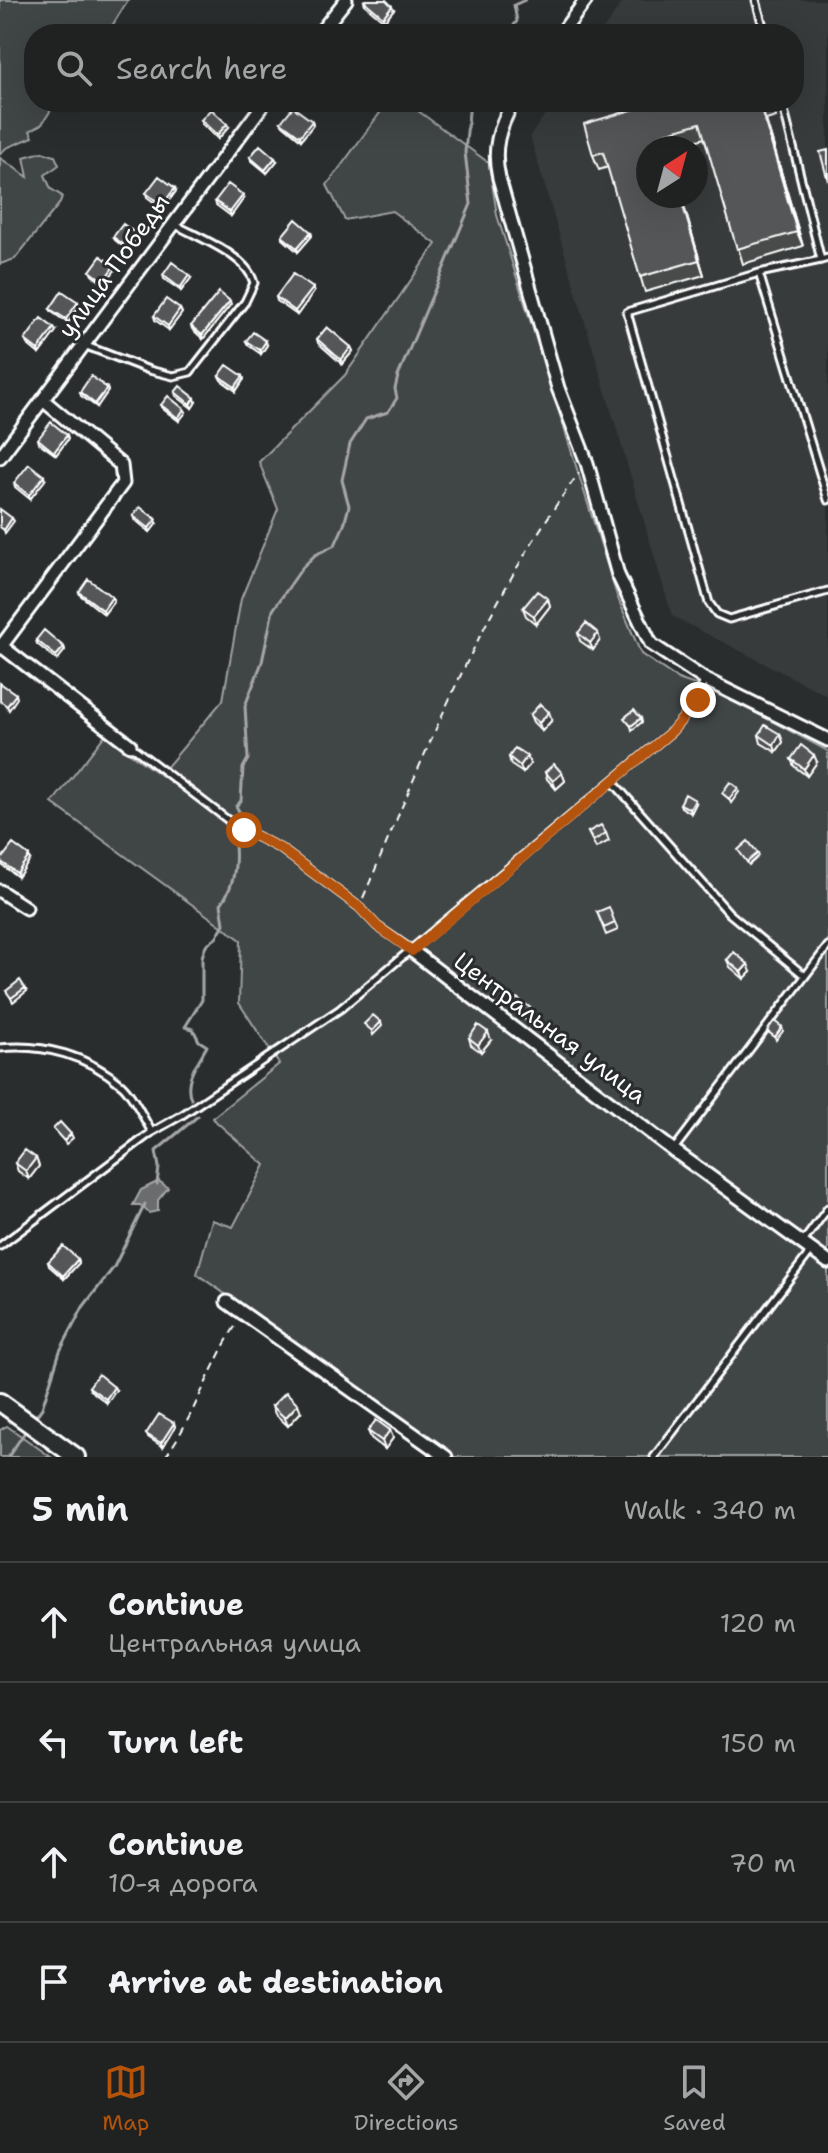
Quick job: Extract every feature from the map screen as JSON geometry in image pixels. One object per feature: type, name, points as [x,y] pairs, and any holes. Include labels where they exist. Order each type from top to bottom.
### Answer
[{"type":"main road","points":[[0,1402],[76,1457]]},
{"type":"street","points":[[327,24],[346,0]]},
{"type":"street","points":[[568,24],[586,0]]},
{"type":"street","name":"улица Победы","points":[[0,457],[257,112]]},
{"type":"street","points":[[508,112],[499,128],[494,156],[558,388],[587,463],[618,575],[651,644],[704,679],[828,740]]},
{"type":"street","points":[[43,400],[121,465],[123,483],[0,646],[130,745]]},
{"type":"street","points":[[0,891],[26,908]]},
{"type":"street","name":"Центральная улица","points":[[412,951],[673,1150],[828,1262]]},
{"type":"street","points":[[227,1302],[446,1457]]},
{"type":"lane","points":[[756,0],[762,24]]},
{"type":"lane","points":[[785,112],[825,259],[759,273],[627,312],[709,603],[717,614],[729,619],[828,591]]},
{"type":"lane","points":[[84,345],[149,370],[173,376],[190,372],[245,302],[254,283],[251,272],[242,262],[173,223]]},
{"type":"lane","points":[[759,273],[828,500]]},
{"type":"lane","points":[[0,1246],[152,1132],[340,1009],[672,731],[698,700],[704,679]]},
{"type":"lane","points":[[130,745],[233,824]]},
{"type":"lane","points":[[613,782],[729,913],[805,976]]},
{"type":"lane","name":"Центральная улица","points":[[244,830],[281,849],[412,951]]},
{"type":"lane","points":[[673,1150],[828,946]]},
{"type":"lane","points":[[0,1048],[20,1046],[77,1055],[124,1086],[152,1132]]},
{"type":"lane","points":[[654,1457],[807,1246],[828,1208]]},
{"type":"path","points":[[359,907],[443,712],[487,623],[554,507],[587,463]]},
{"type":"path","points":[[165,1457],[199,1400],[224,1341],[236,1326],[241,1312]]},
{"type":"shaded area","points":[[0,0],[128,0],[113,24],[24,24],[24,112],[50,112],[42,124],[30,131],[33,137],[6,148],[0,154]]},
{"type":"shaded area","points":[[624,0],[828,0],[828,696],[672,616],[530,136],[547,112],[804,112],[804,24],[607,24]]},
{"type":"shaded area","points":[[381,112],[420,112],[489,163],[497,215],[617,596],[641,654],[678,679],[721,694],[828,751],[828,1457],[454,1457],[197,1274],[212,1220],[233,1227],[265,1165],[212,1118],[279,1064],[239,1003],[241,940],[52,803],[105,735],[160,775],[223,700],[241,599],[278,509],[259,462],[345,375],[436,244],[392,211],[345,220],[327,185]]},
{"type":"shaded area","points":[[42,152],[55,156],[59,165],[45,175],[51,189],[62,196],[60,203],[15,259],[0,264],[0,158],[28,177],[24,157]]},
{"type":"shaded area","points":[[159,1181],[168,1188],[158,1200],[158,1211],[149,1213],[140,1205],[133,1205],[141,1190]]},
{"type":"shaded area","points":[[7,1426],[51,1457],[0,1457],[0,1430]]},
{"type":"building","points":[[365,0],[386,0],[392,6],[383,17]]},
{"type":"building","points":[[208,112],[214,112],[227,124],[217,135],[201,120]]},
{"type":"building","points":[[289,112],[300,112],[312,121],[300,136],[281,122]]},
{"type":"building","points":[[625,112],[762,112],[797,232],[737,249],[708,150],[708,136],[704,136],[700,123],[663,136],[636,136],[636,208],[684,208],[699,260],[640,277],[603,152],[593,155],[584,124]]},
{"type":"building","points":[[260,145],[275,158],[265,170],[250,157]]},
{"type":"building","points":[[828,150],[828,181],[820,152]]},
{"type":"building","points":[[159,176],[175,188],[162,205],[146,193]]},
{"type":"building","points":[[228,184],[243,195],[230,212],[215,201]]},
{"type":"building","points":[[296,219],[311,232],[297,248],[282,236]]},
{"type":"building","points":[[123,224],[138,235],[129,248],[113,237]]},
{"type":"building","points":[[101,256],[114,266],[103,281],[90,271]]},
{"type":"building","points":[[172,262],[189,275],[180,288],[163,275]]},
{"type":"building","points":[[293,274],[313,288],[295,311],[276,297]]},
{"type":"building","points":[[62,291],[78,302],[66,319],[50,309]]},
{"type":"building","points":[[219,292],[230,301],[202,335],[191,326]]},
{"type":"building","points":[[166,299],[180,309],[168,326],[154,316]]},
{"type":"building","points":[[41,318],[54,328],[38,350],[25,340]]},
{"type":"building","points":[[327,327],[351,347],[341,360],[317,339]]},
{"type":"building","points":[[253,332],[266,341],[260,350],[246,341]]},
{"type":"building","points":[[227,365],[243,376],[235,387],[219,376]]},
{"type":"building","points":[[91,376],[107,388],[95,404],[80,392]]},
{"type":"building","points":[[180,386],[195,398],[190,404],[175,392]]},
{"type":"building","points":[[168,396],[184,409],[178,418],[161,405]]},
{"type":"building","points":[[51,422],[67,435],[54,452],[38,439]]},
{"type":"building","points":[[29,464],[44,476],[29,495],[14,483]]},
{"type":"building","points":[[140,507],[156,519],[149,528],[133,516]]},
{"type":"building","points":[[0,509],[12,518],[4,530],[0,527]]},
{"type":"building","points":[[88,579],[112,597],[103,610],[79,592]]},
{"type":"building","points":[[537,591],[548,599],[534,616],[523,608]]},
{"type":"building","points":[[586,623],[598,633],[590,643],[578,633]]},
{"type":"building","points":[[44,630],[64,647],[56,656],[36,640]]},
{"type":"building","points":[[0,683],[16,694],[7,706],[0,701]]},
{"type":"building","points":[[540,704],[549,712],[539,723],[530,715]]},
{"type":"building","points":[[634,710],[641,718],[631,726],[624,718]]},
{"type":"building","points":[[765,725],[780,734],[774,745],[759,735]]},
{"type":"building","points":[[801,745],[814,755],[804,769],[791,759]]},
{"type":"building","points":[[515,748],[527,756],[520,766],[509,757]]},
{"type":"building","points":[[554,764],[562,773],[553,781],[545,772]]},
{"type":"building","points":[[730,782],[738,788],[729,799],[722,793]]},
{"type":"building","points":[[685,794],[695,800],[690,809],[680,804]]},
{"type":"building","points":[[601,825],[606,833],[593,841],[588,832]]},
{"type":"building","points":[[748,841],[758,853],[747,862],[738,850]]},
{"type":"building","points":[[13,844],[29,856],[17,873],[0,861]]},
{"type":"building","points":[[609,907],[615,923],[604,928],[597,912]]},
{"type":"building","points":[[734,952],[748,964],[741,972],[727,960]]},
{"type":"building","points":[[20,980],[25,988],[11,998],[6,991]]},
{"type":"building","points":[[517,998],[532,1009],[527,1016],[512,1004]]},
{"type":"building","points":[[373,1015],[381,1022],[372,1031],[364,1024]]},
{"type":"building","points":[[774,1021],[782,1027],[775,1037],[767,1031]]},
{"type":"building","points":[[478,1025],[488,1032],[478,1045],[469,1038]]},
{"type":"building","points":[[60,1122],[71,1134],[64,1141],[53,1129]]},
{"type":"building","points":[[25,1150],[36,1158],[26,1171],[15,1163]]},
{"type":"building","points":[[63,1246],[78,1259],[63,1276],[48,1262]]},
{"type":"building","points":[[98,1374],[114,1387],[106,1399],[89,1387]]},
{"type":"building","points":[[286,1392],[298,1404],[285,1418],[272,1406]]},
{"type":"building","points":[[159,1414],[174,1423],[161,1443],[146,1434]]},
{"type":"building","points":[[376,1420],[390,1430],[382,1441],[368,1431]]},
{"type":"waterway","points":[[515,24],[514,5],[525,0]]},
{"type":"waterway","points":[[242,823],[245,822],[236,806],[241,801],[243,768],[248,759],[245,706],[262,662],[273,610],[302,568],[315,555],[335,545],[349,506],[342,480],[350,444],[366,419],[388,412],[397,398],[395,389],[398,376],[471,204],[465,152],[469,112]]},
{"type":"waterway","points":[[191,1099],[190,1078],[207,1046],[199,1041],[193,1029],[185,1027],[202,1000],[202,957],[206,945],[216,938],[224,924],[221,904],[235,870],[234,832]]},
{"type":"waterway","points":[[157,1184],[159,1167],[156,1151],[198,1116]]},
{"type":"waterway","points":[[34,1419],[42,1408],[60,1351],[83,1307],[114,1267],[145,1204]]},
{"type":"waterway","points":[[8,1457],[27,1429]]},
{"type":"route","points":[[244,830],[281,849],[412,951],[672,731],[698,700]]}]
